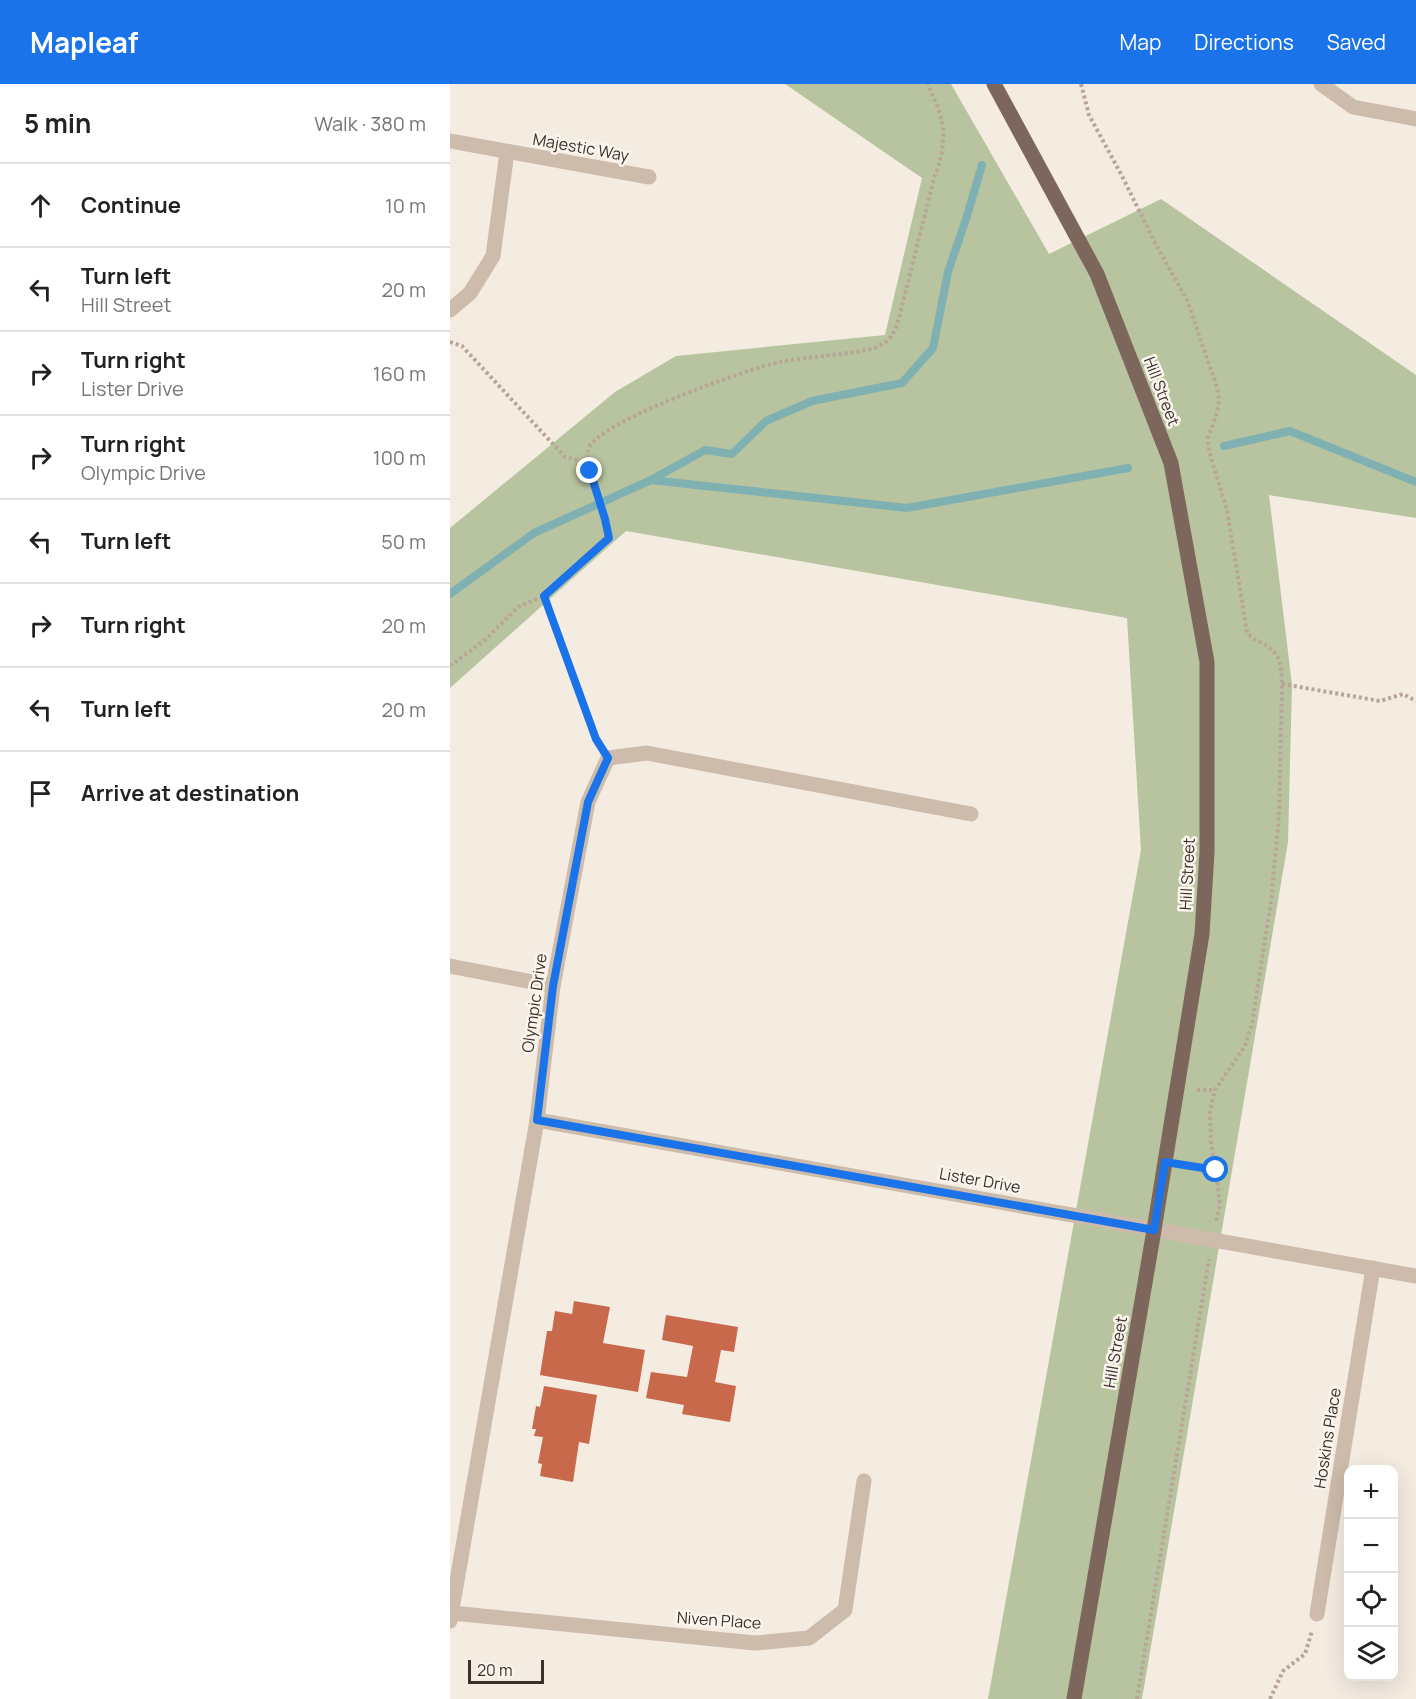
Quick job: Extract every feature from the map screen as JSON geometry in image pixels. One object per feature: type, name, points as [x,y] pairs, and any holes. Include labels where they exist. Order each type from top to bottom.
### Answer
[{"type":"main road","name":"Hill Street","points":[[999,86],[1097,274],[1171,463],[1207,662],[1207,852],[1202,934],[1074,1699]]},
{"type":"street","points":[[1321,84],[1353,107],[1416,119]]},
{"type":"street","name":"Majestic Way","points":[[450,141],[649,177]]},
{"type":"street","name":"Majestic Way","points":[[450,310],[470,293],[493,256],[507,152]]},
{"type":"street","points":[[608,758],[647,753],[971,814]]},
{"type":"street","name":"Olympic Drive","points":[[451,1617],[537,1120],[553,986],[588,802],[608,758]]},
{"type":"street","points":[[450,966],[553,986]]},
{"type":"street","name":"Lister Drive","points":[[537,1120],[1416,1276]]},
{"type":"street","name":"Hoskins Place","points":[[1317,1614],[1373,1268]]},
{"type":"street","name":"Niven Place","points":[[451,1617],[755,1643],[810,1638],[844,1611],[864,1480]]},
{"type":"path","points":[[450,666],[486,639],[518,607],[544,596],[609,538],[590,471],[588,449],[594,439],[628,419],[689,392],[762,366],[870,350],[888,341],[894,334],[934,178],[942,158],[943,128],[940,113],[928,84]]},
{"type":"path","points":[[450,342],[462,346],[565,458],[589,463]]},
{"type":"path","points":[[544,596],[596,739],[608,758]]},
{"type":"path","points":[[1282,684],[1380,701],[1403,694],[1416,701]]},
{"type":"path","points":[[1165,1162],[1216,1170]]},
{"type":"path","points":[[1137,1699],[1212,1241]]},
{"type":"path","points":[[1270,1699],[1282,1671],[1305,1654],[1317,1614]]},
{"type":"green space","points":[[785,84],[951,84],[1049,254],[1161,199],[1416,375],[1416,518],[1269,495],[1292,685],[1288,842],[1142,1699],[988,1699],[1141,850],[1127,618],[626,531],[450,688],[450,528],[615,392],[676,356],[885,335],[922,178]]},
{"type":"building","points":[[574,1301],[610,1307],[603,1343],[645,1350],[638,1392],[540,1375],[547,1331],[552,1331],[555,1311],[572,1314]]},
{"type":"building","points":[[666,1315],[738,1327],[734,1352],[721,1350],[715,1382],[736,1386],[730,1422],[682,1414],[684,1405],[646,1398],[651,1372],[687,1377],[693,1346],[662,1340]]},
{"type":"building","points":[[544,1386],[597,1395],[589,1444],[579,1442],[573,1482],[540,1476],[542,1464],[538,1463],[543,1437],[534,1436],[536,1429],[532,1429],[536,1406],[540,1407]]},
{"type":"waterway","points":[[651,480],[705,450],[732,454],[766,421],[812,401],[902,383],[933,348],[948,272],[982,165]]},
{"type":"waterway","points":[[1224,446],[1290,431],[1416,482]]},
{"type":"waterway","points":[[450,594],[534,533],[651,480],[907,508],[1128,468]]},
{"type":"route","points":[[590,471],[609,538],[544,596],[596,739],[608,758],[588,802],[553,986],[537,1120],[1154,1230],[1165,1162],[1216,1170]]}]
